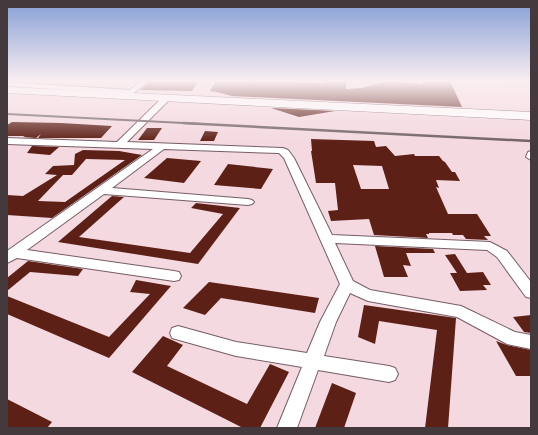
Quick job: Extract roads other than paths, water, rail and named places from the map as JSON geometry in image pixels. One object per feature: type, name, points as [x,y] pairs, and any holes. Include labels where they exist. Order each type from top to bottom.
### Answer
[{"type":"main road","points":[[234,101],[531,116]]},
{"type":"street","points":[[119,145],[164,101]]},
{"type":"street","points":[[7,141],[161,147],[272,149],[285,152],[328,239],[347,284],[368,295],[461,312],[513,339],[531,342]]},
{"type":"street","points":[[11,256],[161,147]]},
{"type":"street","points":[[101,190],[248,202]]},
{"type":"street","points":[[328,239],[490,246],[502,254],[531,293]]},
{"type":"street","points":[[11,256],[174,276]]},
{"type":"street","points":[[287,428],[328,322],[347,284]]},
{"type":"street","points":[[178,333],[236,348],[389,374]]},
{"type":"railway","points":[[7,114],[203,124]]},
{"type":"railway","points":[[183,123],[531,141]]}]
